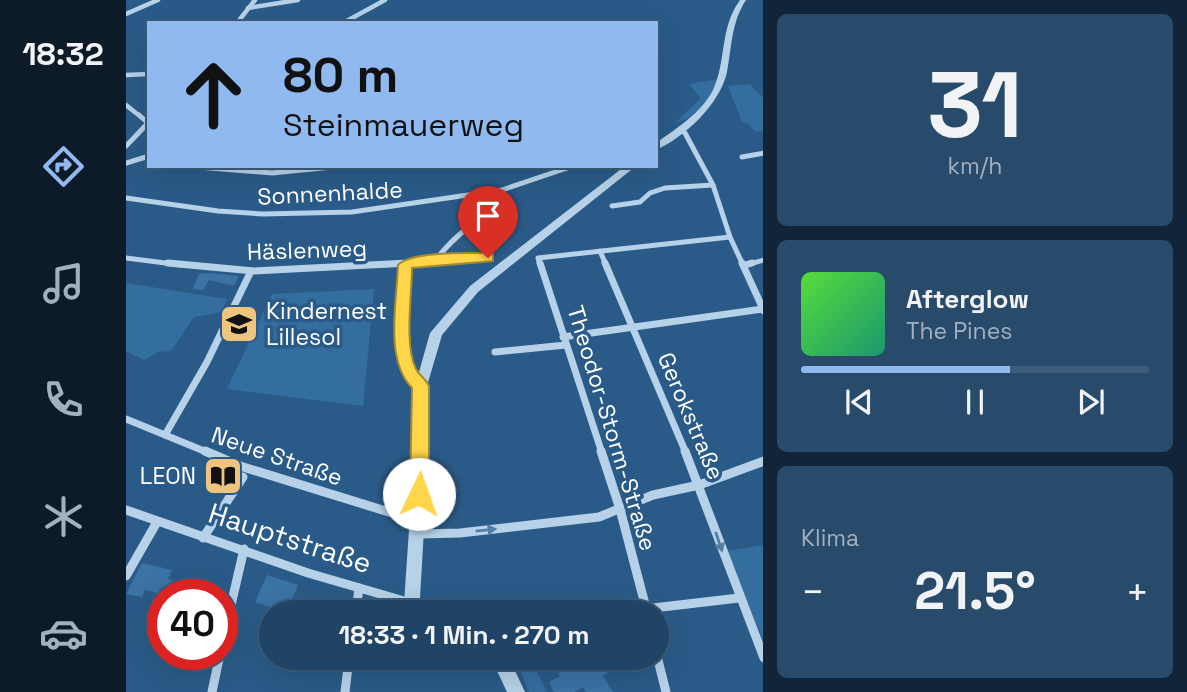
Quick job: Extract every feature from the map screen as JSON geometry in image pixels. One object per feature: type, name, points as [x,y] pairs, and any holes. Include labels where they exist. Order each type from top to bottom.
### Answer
[{"type":"street","points":[[126,14],[158,0]]},
{"type":"street","points":[[238,21],[255,0]]},
{"type":"street","points":[[248,8],[298,0]]},
{"type":"street","points":[[347,21],[384,0]]},
{"type":"street","points":[[658,146],[698,114],[716,92],[722,75],[729,27],[743,0]]},
{"type":"street","points":[[126,75],[147,74]]},
{"type":"street","points":[[126,105],[147,122]]},
{"type":"street","points":[[126,146],[147,124]]},
{"type":"street","points":[[495,352],[634,328],[763,310],[745,265],[730,237],[713,184],[685,133],[680,129]]},
{"type":"street","points":[[742,157],[763,153]]},
{"type":"street","points":[[126,163],[147,158]]},
{"type":"street","points":[[211,168],[272,173],[322,168]]},
{"type":"street","name":"Sonnenhalde","points":[[126,198],[171,207],[237,214],[288,215],[394,210],[488,190],[502,190],[567,168]]},
{"type":"street","points":[[412,600],[418,527],[421,386],[436,333],[474,289],[628,168]]},
{"type":"street","points":[[612,206],[640,202],[650,193],[665,188],[713,184]]},
{"type":"street","points":[[436,260],[441,249],[499,199],[502,190]]},
{"type":"street","points":[[600,251],[730,237]]},
{"type":"street","name":"Theodor-Storm-Straße","points":[[600,251],[538,258],[620,509],[643,600]]},
{"type":"street","name":"Gerokstraße","points":[[600,251],[699,485],[739,598],[763,656]]},
{"type":"street","name":"Häslenweg","points":[[126,258],[251,271],[405,265],[436,260],[488,258]]},
{"type":"street","points":[[745,265],[763,260]]},
{"type":"street","points":[[405,265],[405,362],[410,375],[421,386]]},
{"type":"street","points":[[165,435],[207,362],[251,271]]},
{"type":"street","name":"Neue Straße","points":[[126,419],[256,471],[418,527],[460,533],[599,517],[653,495],[699,485],[763,461]]},
{"type":"street","points":[[203,538],[243,477]]},
{"type":"street","name":"Hauptstraße","points":[[126,510],[203,538],[401,600]]},
{"type":"street","points":[[126,576],[157,522]]},
{"type":"street","points":[[237,579],[244,550]]},
{"type":"street","points":[[358,600],[359,589]]},
{"type":"street","points":[[669,608],[739,598]]},
{"type":"street","points":[[212,692],[217,670]]},
{"type":"street","points":[[345,692],[348,670]]},
{"type":"street","points":[[506,670],[516,692]]},
{"type":"street","points":[[660,670],[666,692]]},
{"type":"shaded area","points":[[719,79],[702,107],[690,117],[675,123],[701,98],[689,84]]},
{"type":"shaded area","points":[[750,84],[763,98],[763,131],[756,132],[742,122],[728,86]]},
{"type":"shaded area","points":[[126,283],[227,299],[222,312],[194,317],[171,351],[158,352],[144,360],[126,351]]},
{"type":"shaded area","points":[[374,289],[363,406],[227,389],[272,294]]},
{"type":"shaded area","points":[[763,545],[763,640],[727,551]]},
{"type":"shaded area","points":[[520,670],[541,670],[537,672],[547,692],[529,692]]},
{"type":"building","points":[[199,274],[239,276],[234,286],[209,280],[203,290],[193,289]]},
{"type":"building","points":[[142,563],[172,570],[168,579],[147,579],[147,590],[142,597],[126,594]]},
{"type":"building","points":[[267,575],[298,585],[292,600],[255,602]]},
{"type":"building","points":[[564,670],[611,670],[603,676],[613,692],[586,692],[583,687],[574,692],[554,692],[549,682],[560,676],[558,673]]},
{"type":"place","name":"Kindernest Lillesol","points":[[239,324]]},
{"type":"place","name":"LEON","points":[[223,476]]},
{"type":"route","points":[[419,494],[421,386],[410,375],[405,362],[405,265],[436,260],[488,258]]}]
